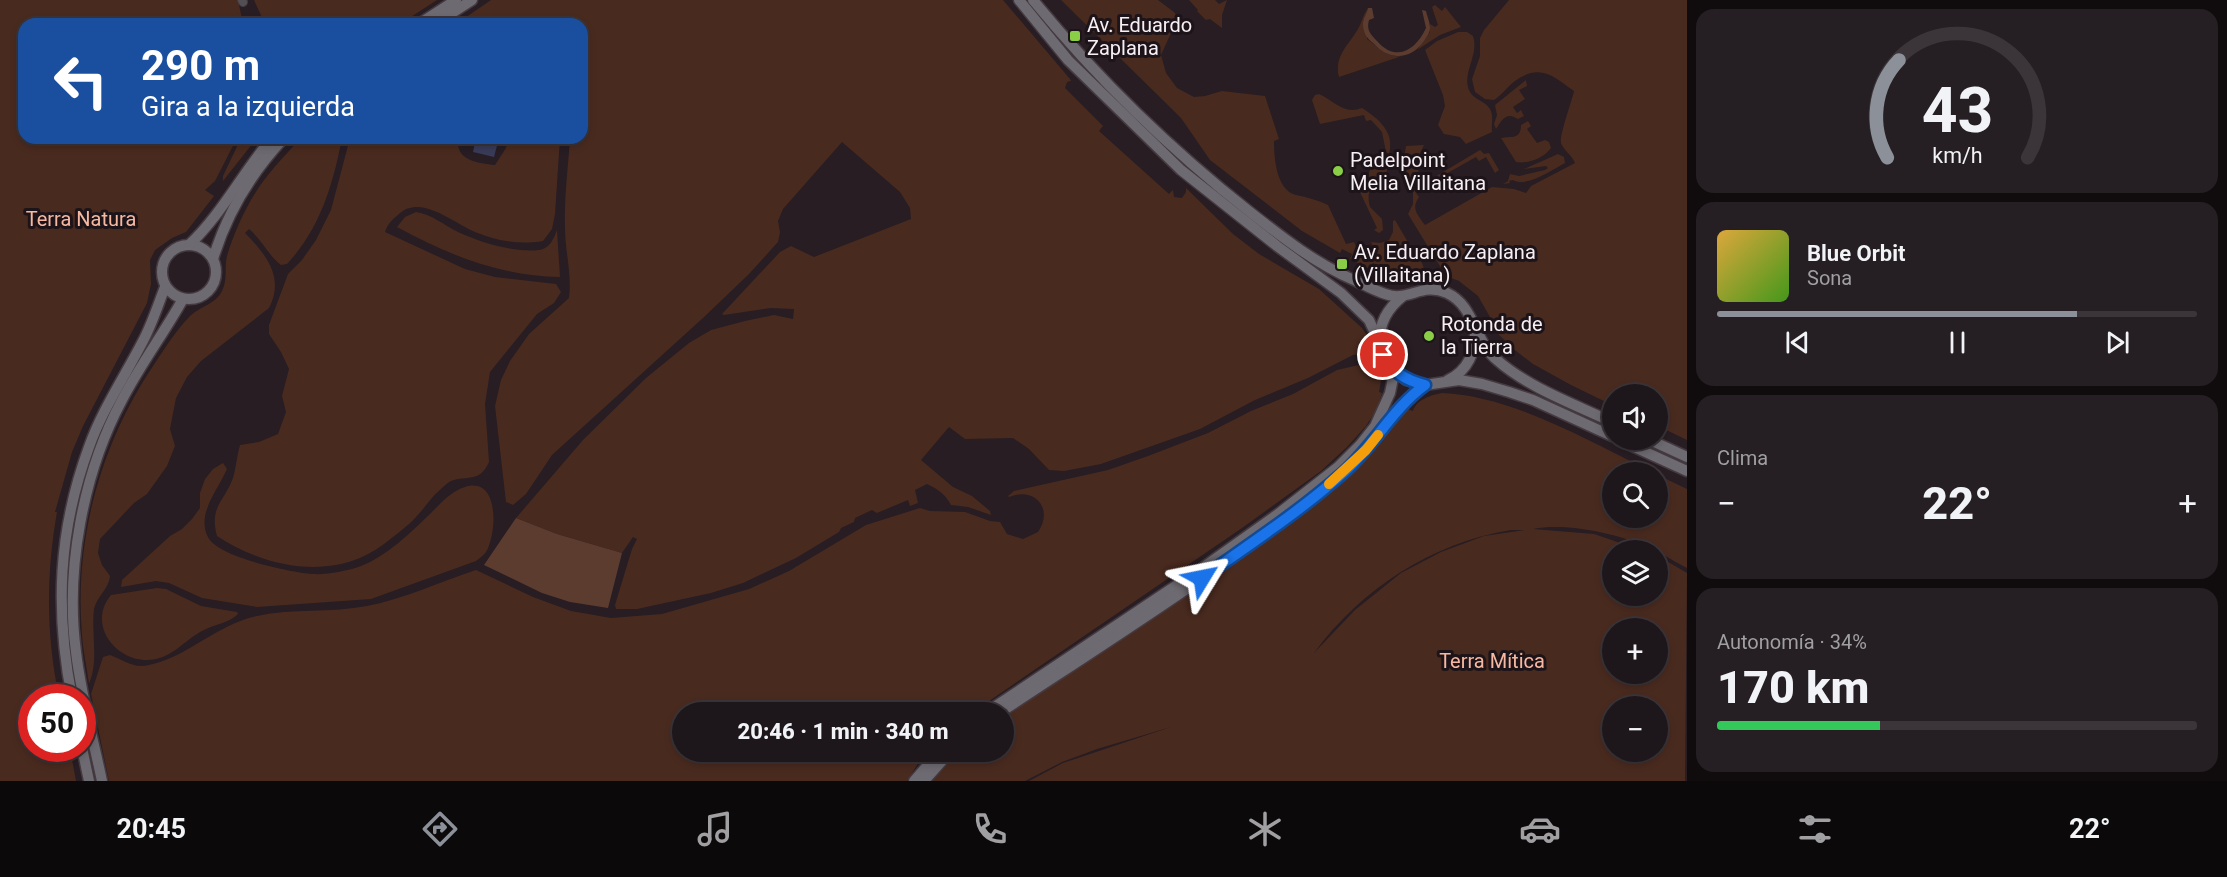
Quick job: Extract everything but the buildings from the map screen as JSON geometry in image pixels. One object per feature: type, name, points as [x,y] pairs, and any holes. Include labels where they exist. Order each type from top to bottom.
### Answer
[{"type":"main road","points":[[428,18],[456,0]]},
{"type":"main road","points":[[444,18],[472,0]]},
{"type":"main road","points":[[1002,702],[1198,571],[1278,514],[1338,467],[1375,426],[1390,393],[1393,378],[1391,368],[1369,320],[1341,293],[1276,246],[1181,170],[1068,60],[1019,0]]},
{"type":"main road","points":[[1033,0],[1078,53],[1189,163],[1295,247],[1332,270],[1394,296],[1433,289],[1446,293],[1460,301],[1469,313],[1486,350],[1497,361],[1539,387],[1602,417]]},
{"type":"main road","points":[[267,144],[253,160],[215,216],[189,245],[171,251],[164,262],[161,274],[170,292],[183,299],[199,298],[212,287],[216,271],[213,259],[219,237],[249,181],[279,144]]},
{"type":"main road","points":[[189,245],[205,251],[213,259]]},
{"type":"main road","points":[[70,684],[64,653],[61,598],[66,532],[72,500],[89,445],[144,340],[165,286]]},
{"type":"main road","points":[[1381,348],[1380,332],[1384,317],[1393,304],[1405,295]]},
{"type":"main road","points":[[102,781],[75,650],[73,600],[78,535],[100,448],[121,400],[183,299]]},
{"type":"main road","points":[[1439,384],[1453,378],[1464,369],[1472,356],[1475,328]]},
{"type":"main road","points":[[1391,368],[1406,380],[1425,385],[1459,380],[1509,392],[1533,400],[1602,431]]},
{"type":"main road","points":[[1014,703],[1202,578],[1344,473],[1366,450],[1404,402],[1425,385]]},
{"type":"main road","points":[[1668,448],[1687,457]]},
{"type":"main road","points":[[1641,450],[1687,471]]},
{"type":"main road","points":[[85,762],[89,781]]},
{"type":"main road","points":[[914,781],[930,762]]},
{"type":"main road","points":[[924,781],[941,762]]},
{"type":"green space","name":"Terra Natura","points":[[0,0],[238,0],[242,18],[18,18],[18,144],[234,144],[215,181],[205,190],[214,196],[186,232],[172,238],[155,250],[150,260],[151,284],[147,303],[83,426],[72,452],[55,512],[57,512],[53,535],[49,605],[57,684],[18,684],[18,762],[72,762],[76,781],[0,781]]},
{"type":"green space","points":[[254,0],[437,0],[409,18],[262,18]]},
{"type":"green space","points":[[491,0],[1003,0],[1070,79],[1071,81],[1067,82],[1065,88],[1103,126],[1099,131],[1169,194],[1173,190],[1174,197],[1182,198],[1186,188],[1233,234],[1259,254],[1319,289],[1362,328],[1367,335],[1372,352],[1353,355],[1308,378],[1255,400],[1200,429],[1101,464],[1064,471],[1049,470],[1029,449],[1013,438],[965,439],[949,427],[921,460],[953,487],[972,496],[990,511],[991,515],[968,507],[951,505],[947,498],[927,484],[915,490],[918,503],[910,506],[908,500],[877,513],[872,510],[855,518],[854,522],[796,558],[743,583],[711,593],[637,609],[616,609],[615,605],[637,539],[633,537],[622,553],[557,534],[516,518],[583,440],[646,378],[689,343],[711,330],[745,321],[774,315],[793,319],[794,309],[771,308],[722,314],[780,252],[791,246],[814,257],[911,219],[910,208],[900,192],[842,142],[783,209],[778,221],[780,232],[778,242],[749,274],[552,455],[526,494],[513,505],[506,502],[495,406],[501,380],[510,361],[529,334],[569,298],[565,206],[570,144],[588,144],[588,18],[465,18]]},
{"type":"green space","points":[[1061,0],[1158,0],[1174,12],[1177,16],[1176,22],[1161,55],[1166,73],[1177,88],[1194,97],[1222,91],[1265,96],[1279,139],[1274,141],[1275,155],[1280,180],[1284,187],[1296,195],[1328,205],[1346,244],[1354,242],[1359,253],[1373,246],[1371,242],[1380,243],[1389,240],[1395,220],[1412,249],[1407,253],[1410,257],[1415,254],[1422,264],[1423,276],[1403,282],[1384,277],[1383,274],[1388,270],[1373,263],[1368,268],[1350,259],[1352,254],[1342,249],[1340,253],[1302,231],[1210,160],[1181,118]]},
{"type":"green space","points":[[1189,0],[1215,0],[1219,4],[1227,0],[1222,15],[1222,28],[1210,19],[1206,20]]},
{"type":"green space","points":[[1509,0],[1687,0],[1687,440],[1668,431],[1668,384],[1602,384],[1602,400],[1533,364],[1516,351],[1494,330],[1490,317],[1478,296],[1459,281],[1446,276],[1408,214],[1413,204],[1413,192],[1418,187],[1423,189],[1416,193],[1419,197],[1415,208],[1425,225],[1492,187],[1514,189],[1526,193],[1531,186],[1575,163],[1561,143],[1574,91],[1553,76],[1539,72],[1524,76],[1494,100],[1485,99],[1475,92],[1472,79],[1480,56],[1480,38]]},
{"type":"green space","points":[[1435,5],[1442,11],[1445,7],[1461,27],[1440,35],[1417,50],[1430,32],[1430,24],[1435,27],[1438,25],[1432,7]]},
{"type":"green space","points":[[1368,8],[1367,39],[1387,54],[1402,56],[1339,77],[1340,57]]},
{"type":"green space","points":[[1458,32],[1467,32],[1473,36],[1474,49],[1468,74],[1468,87],[1472,95],[1488,106],[1492,118],[1492,132],[1466,144],[1460,137],[1444,134],[1438,125],[1445,106],[1443,95],[1425,50],[1437,41]]},
{"type":"green space","points":[[1526,80],[1527,86],[1519,90],[1525,99],[1513,107],[1517,113],[1521,110],[1524,116],[1518,119],[1507,116],[1496,129],[1495,105]]},
{"type":"green space","points":[[1319,94],[1350,110],[1362,108],[1374,117],[1388,133],[1389,154],[1386,152],[1382,132],[1371,120],[1366,121],[1364,115],[1320,124],[1312,100],[1315,95]]},
{"type":"green space","points":[[1528,121],[1531,126],[1527,129],[1537,143],[1545,140],[1549,142],[1551,148],[1536,160],[1516,162],[1501,138],[1517,135],[1521,130],[1521,125]]},
{"type":"green space","points":[[238,144],[252,144],[223,181],[223,176]]},
{"type":"green space","points":[[295,144],[341,144],[324,206],[308,236],[287,264],[281,265],[276,261],[249,229],[245,233],[260,249],[271,267],[275,287],[269,308],[201,361],[187,377],[176,398],[170,429],[175,446],[167,466],[147,494],[134,503],[100,539],[98,553],[102,565],[110,576],[108,585],[94,609],[94,666],[89,684],[82,635],[82,563],[87,527],[106,459],[136,394],[167,345],[190,316],[216,299],[222,291],[227,256],[234,235],[261,184]]},
{"type":"green space","points":[[348,144],[458,144],[460,151],[469,159],[495,165],[507,144],[560,144],[555,214],[552,229],[543,241],[517,242],[492,238],[475,232],[437,212],[417,207],[399,214],[390,222],[385,232],[465,269],[495,277],[556,284],[561,292],[554,303],[537,314],[490,372],[485,404],[489,462],[485,469],[477,476],[448,483],[409,524],[365,556],[322,567],[300,566],[278,563],[236,547],[217,536],[215,518],[216,511],[233,478],[240,445],[259,442],[278,434],[286,412],[282,396],[289,369],[269,334],[269,325],[288,274],[302,260],[316,240],[331,210]]},
{"type":"green space","points":[[1424,145],[1420,153],[1418,174],[1409,181],[1405,180],[1401,175],[1406,146]]},
{"type":"green space","points":[[1480,150],[1484,154],[1489,153],[1499,170],[1495,173],[1486,157],[1479,161],[1476,157],[1428,184],[1428,181]]},
{"type":"green space","points":[[1370,152],[1373,163],[1389,160],[1386,175],[1377,180],[1369,191],[1370,207],[1382,219],[1383,230],[1379,233],[1374,230],[1377,228],[1359,190],[1353,193],[1350,188],[1367,179],[1371,167]]},
{"type":"green space","points":[[1558,154],[1564,157],[1565,163],[1546,174],[1525,182],[1513,180],[1503,184],[1508,181],[1510,174],[1519,176],[1545,170],[1548,168],[1546,166],[1524,169]]},
{"type":"green space","points":[[416,212],[432,217],[473,238],[513,249],[544,249],[551,243],[557,230],[560,277],[516,273],[475,262],[455,255],[397,227],[405,217]]},
{"type":"green space","points":[[1376,361],[1382,375],[1379,392],[1382,393],[1377,409],[1366,426],[1347,447],[1321,471],[1242,528],[988,702],[672,702],[672,762],[919,762],[907,781],[109,781],[96,718],[94,684],[103,657],[110,655],[133,665],[149,665],[177,655],[242,620],[271,614],[367,606],[408,595],[476,570],[533,597],[571,611],[611,618],[662,614],[749,589],[789,571],[866,525],[920,508],[930,511],[965,512],[1000,522],[1007,534],[1023,539],[1038,532],[1044,515],[1043,508],[1034,497],[1018,494],[1008,496],[1014,491],[1108,470],[1148,456],[1208,433],[1251,411],[1293,394],[1337,370]]},
{"type":"green space","name":"Terra Mítica","points":[[1442,393],[1496,402],[1550,422],[1602,447],[1602,450],[1608,450],[1632,462],[1602,462],[1602,528],[1668,528],[1668,480],[1687,489],[1687,568],[1668,557],[1668,540],[1630,540],[1595,531],[1563,527],[1533,529],[1594,534],[1612,540],[1602,540],[1602,606],[1668,606],[1668,562],[1687,573],[1685,781],[1029,781],[1063,763],[1171,727],[1097,749],[1062,762],[1025,781],[932,781],[950,762],[1014,762],[1014,710],[1217,572],[1336,487],[1377,446],[1408,409],[1413,411],[1421,401]],"holes":[[[1511,530],[1525,530],[1484,536],[1441,552],[1401,573],[1355,610],[1314,653],[1354,608],[1401,572],[1427,557],[1482,536]]]},
{"type":"green space","points":[[223,463],[227,469],[206,511],[205,528],[214,544],[225,551],[255,562],[312,574],[350,570],[371,562],[398,543],[450,495],[465,487],[476,486],[485,490],[493,509],[490,544],[485,553],[476,561],[371,599],[257,607],[202,598],[169,583],[156,581],[121,587],[122,580],[192,519],[200,508],[200,493],[205,479],[213,469]]},
{"type":"green space","points":[[157,588],[166,589],[201,606],[238,614],[198,633],[163,657],[143,660],[130,657],[110,642],[104,631],[102,619],[104,607],[111,595]]},
{"type":"shaded area","points":[[1368,8],[1372,8],[1374,18],[1369,20],[1370,32],[1384,48],[1391,51],[1405,51],[1422,36],[1426,28],[1422,10],[1426,11],[1430,26],[1429,33],[1413,52],[1393,56],[1380,50],[1365,34],[1363,22]]},
{"type":"shaded area","points":[[516,518],[557,534],[622,553],[608,608],[570,602],[542,593],[484,565]]},
{"type":"water","points":[[475,144],[497,144],[494,157],[473,152]]},
{"type":"slow traffic","points":[[1329,484],[1344,473],[1378,435]]},
{"type":"place","name":"Av. Eduardo Zaplana","points":[[1075,36]]},
{"type":"place","name":"Padelpoint Melia Villaitana","points":[[1338,171]]},
{"type":"place","name":"Av. Eduardo Zaplana (Villaitana)","points":[[1342,264]]},
{"type":"place","name":"Rotonda de la Tierra","points":[[1429,336]]},
{"type":"route","points":[[1202,578],[1344,473],[1366,450],[1404,402],[1425,385],[1406,380],[1391,368],[1383,355]]}]
